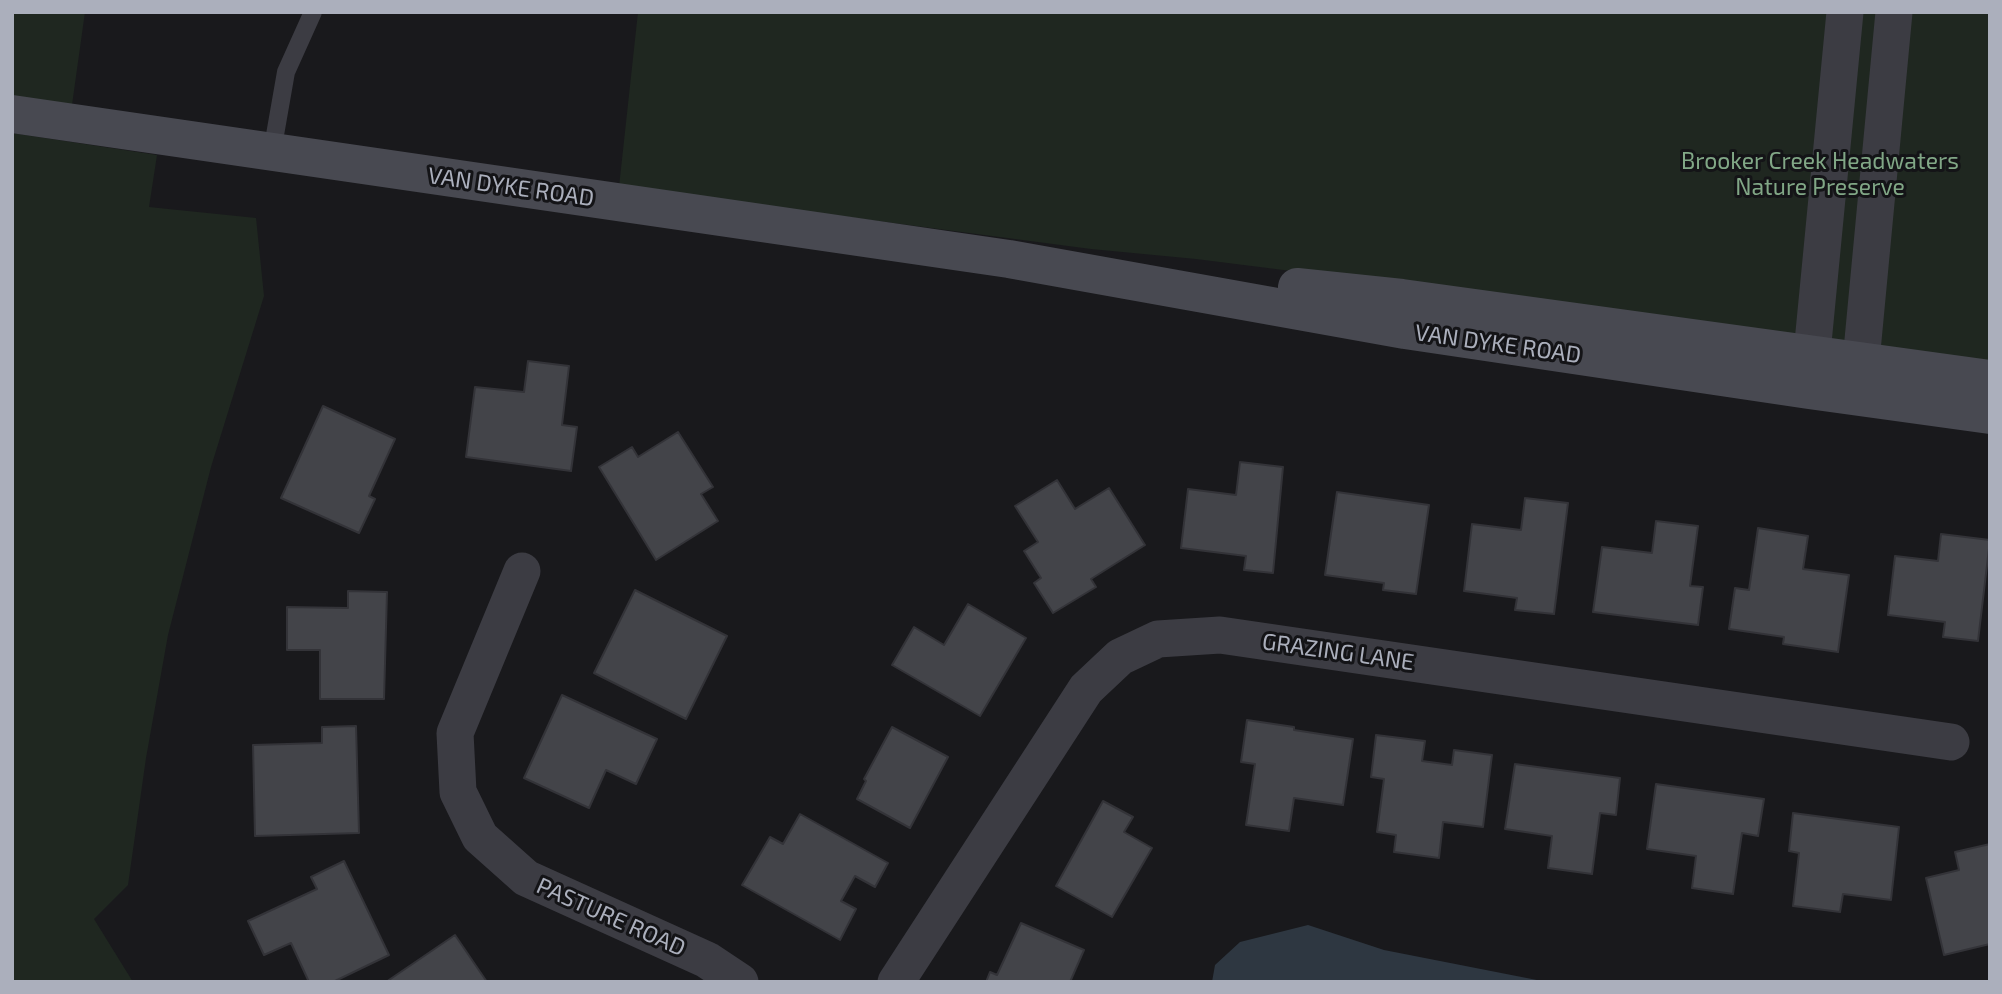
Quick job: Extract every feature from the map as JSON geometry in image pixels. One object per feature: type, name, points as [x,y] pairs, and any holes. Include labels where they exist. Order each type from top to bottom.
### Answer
[{"type":"main road","name":"VAN DYKE ROAD","points":[[12,114],[1009,259],[1405,330],[1859,380],[1990,415]]},
{"type":"main road","name":"VAN DYKE ROAD","points":[[1859,380],[1990,379]]},
{"type":"street","points":[[1810,373],[1845,12]]},
{"type":"street","points":[[1859,380],[1894,12]]},
{"type":"street","name":"PASTURE ROAD","points":[[522,572],[455,733],[458,792],[480,837],[526,878],[707,960],[740,982]]},
{"type":"street","name":"GRAZING LANE","points":[[896,982],[1086,689],[1120,657],[1158,639],[1220,635],[1951,742]]},
{"type":"lane","points":[[272,152],[286,72],[313,12]]},
{"type":"green space","points":[[12,12],[85,12],[72,105],[12,97]]},
{"type":"green space","name":"Brooker Creek Headwaters Nature Preserve","points":[[638,12],[1990,12],[1990,362],[1769,331],[1196,259],[1091,249],[619,187]]},
{"type":"green space","points":[[12,133],[157,155],[149,207],[256,218],[264,296],[211,467],[168,635],[146,758],[128,885],[94,919],[133,982],[12,982]]},
{"type":"shaded area","points":[[1308,925],[1384,950],[1547,982],[1212,982],[1215,965],[1240,942]]},
{"type":"building","points":[[528,361],[569,366],[562,425],[577,427],[571,471],[466,457],[475,387],[524,392]]},
{"type":"building","points":[[323,406],[395,439],[369,496],[375,499],[359,533],[281,498]]},
{"type":"building","points":[[678,432],[713,487],[701,494],[718,521],[656,560],[599,467],[632,447],[638,457]]},
{"type":"building","points":[[1240,462],[1283,467],[1273,573],[1244,570],[1246,556],[1181,548],[1188,489],[1236,495]]},
{"type":"building","points":[[1057,480],[1075,509],[1109,488],[1145,545],[1091,579],[1096,587],[1053,613],[1034,583],[1041,578],[1024,551],[1038,542],[1015,506]]},
{"type":"building","points":[[1337,492],[1429,505],[1416,594],[1383,590],[1384,583],[1325,575]]},
{"type":"building","points":[[1525,498],[1568,503],[1554,614],[1515,610],[1517,598],[1464,591],[1472,524],[1521,530]]},
{"type":"building","points":[[1656,521],[1698,526],[1690,586],[1703,587],[1698,625],[1593,612],[1602,547],[1652,553]]},
{"type":"building","points":[[1758,528],[1808,536],[1803,569],[1849,575],[1838,652],[1783,644],[1784,637],[1729,629],[1735,588],[1749,590]]},
{"type":"building","points":[[1941,534],[1990,540],[1978,641],[1943,637],[1945,622],[1888,615],[1895,556],[1938,561]]},
{"type":"building","points":[[635,590],[727,636],[686,719],[594,673]]},
{"type":"building","points":[[348,591],[387,592],[384,699],[320,699],[320,650],[287,650],[287,607],[348,608]]},
{"type":"building","points":[[968,604],[1026,638],[980,716],[892,665],[914,627],[944,645]]},
{"type":"building","points":[[562,695],[657,739],[636,784],[606,770],[589,808],[524,778]]},
{"type":"building","points":[[1247,720],[1353,739],[1343,805],[1294,798],[1289,831],[1246,825],[1255,764],[1241,762]]},
{"type":"building","points":[[356,726],[359,833],[255,836],[253,745],[322,743],[322,727]]},
{"type":"building","points":[[892,727],[948,757],[910,828],[857,799],[866,781],[864,779]]},
{"type":"building","points":[[1376,735],[1425,741],[1422,761],[1452,765],[1454,750],[1492,755],[1483,827],[1443,822],[1439,858],[1394,852],[1396,835],[1377,832],[1384,779],[1371,777]]},
{"type":"building","points":[[1515,764],[1620,778],[1616,815],[1600,813],[1592,874],[1548,868],[1552,836],[1505,829]]},
{"type":"building","points":[[1656,784],[1764,799],[1758,836],[1742,833],[1733,894],[1692,888],[1696,856],[1647,849]]},
{"type":"building","points":[[1103,801],[1133,817],[1124,832],[1152,848],[1112,917],[1056,886]]},
{"type":"building","points":[[1793,813],[1899,827],[1891,900],[1843,894],[1840,912],[1793,906],[1799,853],[1789,851]]},
{"type":"building","points":[[800,814],[888,863],[875,887],[855,876],[841,901],[856,909],[840,940],[742,885],[770,837],[783,844]]},
{"type":"building","points":[[1990,844],[1990,944],[1944,955],[1926,878],[1959,870],[1955,852]]},
{"type":"building","points":[[344,861],[389,955],[333,982],[309,982],[291,943],[264,955],[248,921],[317,889],[311,877]]},
{"type":"building","points":[[1021,923],[1084,950],[1070,982],[986,982],[990,972],[997,975]]},
{"type":"building","points":[[455,935],[487,982],[386,982]]}]
